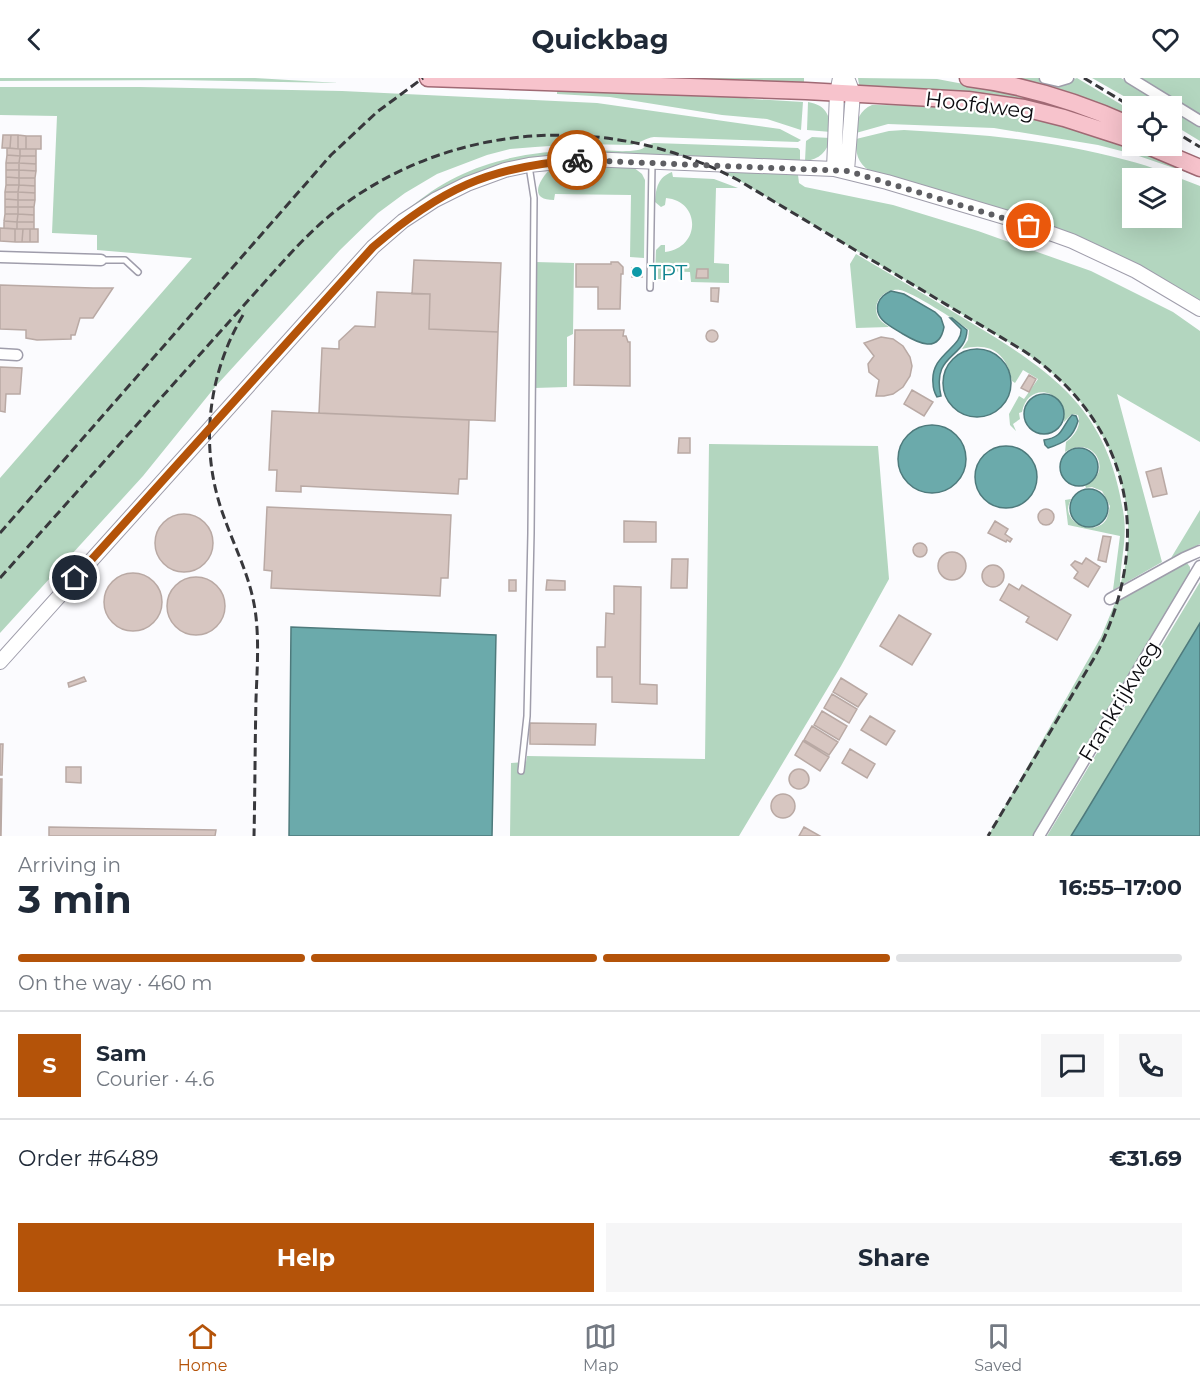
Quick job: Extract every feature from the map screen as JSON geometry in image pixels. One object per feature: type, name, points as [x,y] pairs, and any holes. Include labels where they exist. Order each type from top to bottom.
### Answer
[{"type":"main road","name":"Hoofdweg","points":[[428,78],[844,85],[1024,108],[1122,137]]},
{"type":"main road","name":"Hoofdweg","points":[[968,78],[1078,104],[1122,122]]},
{"type":"main road","points":[[1182,148],[1200,157]]},
{"type":"main road","points":[[1172,156],[1200,168]]},
{"type":"street","points":[[1045,78],[1058,81],[1068,78]]},
{"type":"street","points":[[1130,78],[1200,121]]},
{"type":"street","points":[[841,170],[844,85]]},
{"type":"street","points":[[0,662],[373,247],[403,221],[443,196],[467,183],[505,170],[587,159],[841,170],[1008,218],[1072,241],[1136,271],[1200,309]]},
{"type":"street","points":[[0,257],[101,260]]},
{"type":"street","points":[[0,354],[16,356]]},
{"type":"street","points":[[1110,599],[1200,551]]},
{"type":"street","name":"Frankrijkweg","points":[[1039,836],[1200,566]]},
{"type":"lane","points":[[650,288],[652,162]]},
{"type":"lane","points":[[521,771],[527,716],[531,509],[534,198],[529,165]]},
{"type":"lane","points":[[101,260],[125,260],[138,272]]},
{"type":"green space","points":[[0,78],[255,78],[339,83],[177,80],[0,81]]},
{"type":"green space","points":[[589,78],[804,78],[804,86]]},
{"type":"green space","points":[[858,78],[937,79],[1032,97],[1080,115],[863,87],[859,85]]},
{"type":"green space","points":[[995,78],[1038,78],[1064,82],[1077,78],[1122,105],[1122,118]]},
{"type":"green space","points":[[1092,78],[1121,78],[1152,96],[1124,96]]},
{"type":"green space","points":[[1133,78],[1200,78],[1200,117],[1182,107],[1182,96],[1164,96]]},
{"type":"green space","points":[[0,87],[342,91],[597,103],[780,129],[801,140],[798,142],[654,137],[632,145],[580,144],[510,149],[437,174],[405,193],[378,213],[340,250],[215,387],[143,476],[0,633],[0,478],[192,258],[97,250],[97,235],[52,233],[57,116],[0,115]]},
{"type":"green space","points":[[557,88],[716,93],[752,99],[803,102],[801,130],[767,119],[722,115],[610,97],[557,94]]},
{"type":"green space","points":[[808,102],[823,108],[830,121],[831,132],[807,130]]},
{"type":"green space","points":[[872,105],[979,106],[1015,112],[1122,143],[1122,151],[994,128],[888,124],[856,133],[857,124],[864,110]]},
{"type":"green space","points":[[1182,113],[1200,124],[1200,141],[1182,130]]},
{"type":"green space","points":[[904,130],[988,136],[1071,147],[1152,168],[1122,168],[1122,228],[1182,228],[1182,179],[1200,186],[1200,301],[1161,279],[874,173],[861,163],[856,150],[856,139]]},
{"type":"green space","points":[[812,137],[830,138],[822,154],[815,159],[805,161],[806,141]]},
{"type":"green space","points":[[654,143],[798,148],[800,161],[538,159],[407,210],[447,182],[489,164],[511,158],[557,151],[638,150]]},
{"type":"green space","points":[[1139,156],[1158,156],[1200,173],[1200,177],[1182,171],[1182,168],[1174,168]]},
{"type":"green space","points":[[633,167],[642,174],[645,180],[644,258],[630,257],[631,195],[555,194],[554,200],[541,197],[538,193],[540,183],[551,168]]},
{"type":"green space","points":[[716,169],[798,175],[799,183],[805,187],[893,205],[978,231],[1091,271],[1173,312],[1200,331],[1200,442],[1117,394],[1162,562],[1113,590],[1120,536],[1068,525],[1065,500],[1071,499],[1068,509],[1073,520],[1090,528],[1102,525],[1110,506],[1102,491],[1092,487],[1086,488],[1085,485],[1099,472],[1100,464],[1092,451],[1085,447],[1075,447],[1065,452],[1066,442],[1078,427],[1078,415],[1072,414],[1064,422],[1059,402],[1046,393],[1038,393],[1031,396],[1022,412],[1019,413],[1020,419],[1013,424],[1016,431],[1010,425],[1009,414],[1019,396],[1024,399],[1038,379],[1023,370],[1015,383],[1001,356],[989,348],[962,349],[968,340],[969,330],[934,307],[900,290],[889,291],[881,297],[876,306],[878,317],[889,327],[856,328],[850,264],[856,254],[942,305],[1028,359],[1053,378],[1074,399],[1091,422],[1106,449],[1117,480],[1125,526],[1120,585],[1126,563],[1128,517],[1118,472],[1110,451],[1087,411],[1073,393],[1039,362],[742,182]]},
{"type":"green space","points":[[672,172],[673,177],[714,179],[738,188],[716,188],[714,263],[729,264],[729,283],[691,282],[690,272],[661,271],[661,279],[657,279],[655,275],[656,250],[661,245],[665,245],[665,252],[677,249],[690,234],[692,225],[691,215],[686,207],[677,201],[666,198],[665,205],[661,207],[655,202],[659,184],[667,174]]},
{"type":"green space","points":[[535,262],[574,263],[573,334],[567,337],[567,387],[534,388]]},
{"type":"green space","points":[[709,444],[878,446],[889,579],[841,666],[739,836],[510,836],[511,763],[526,762],[527,756],[705,759]]},
{"type":"green space","points":[[1200,510],[1200,544],[1171,558]]},
{"type":"green space","points":[[1187,563],[1190,572],[1035,836],[988,836],[1101,637],[1115,603]]},
{"type":"green space","points":[[1200,582],[1200,623],[1071,836],[1047,836]]},
{"type":"water","points":[[891,291],[904,294],[941,318],[944,327],[938,341],[921,343],[889,326],[881,319],[877,310],[878,304],[883,296]]},
{"type":"water","points":[[950,318],[967,330],[961,346],[941,372],[939,382],[941,396],[937,397],[933,383],[936,365],[960,336],[961,329]]},
{"type":"water","points":[[977,349],[990,352],[1001,359],[1008,370],[1011,383],[1008,396],[1001,407],[990,414],[977,417],[964,414],[953,407],[946,396],[943,383],[946,370],[953,359],[964,352]]},
{"type":"water","points":[[1044,394],[1058,400],[1064,414],[1058,428],[1044,434],[1030,428],[1024,414],[1030,400]]},
{"type":"water","points":[[1072,415],[1076,416],[1078,421],[1071,436],[1048,448],[1044,440],[1059,434]]},
{"type":"water","points":[[925,425],[939,425],[951,430],[961,440],[966,459],[961,478],[951,488],[939,493],[925,493],[913,488],[903,478],[898,466],[898,452],[903,440],[913,430]]},
{"type":"water","points":[[1006,446],[1018,448],[1028,455],[1035,465],[1037,477],[1035,489],[1028,499],[1018,506],[1006,508],[994,506],[984,499],[977,489],[975,477],[977,465],[984,455],[994,448]]},
{"type":"water","points":[[1079,448],[1086,449],[1092,454],[1097,460],[1097,474],[1092,480],[1086,485],[1079,486],[1072,485],[1066,480],[1061,474],[1060,467],[1061,460],[1066,454],[1072,449]]},
{"type":"water","points":[[1089,489],[1103,494],[1108,508],[1103,522],[1089,527],[1075,522],[1070,508],[1075,494]]},
{"type":"water","points":[[1200,623],[1200,836],[1071,836],[1084,815]]},
{"type":"water","points":[[291,627],[496,635],[492,836],[289,836]]},
{"type":"building","points":[[3,135],[11,135],[10,148],[2,148]]},
{"type":"building","points":[[11,135],[18,135],[18,149],[10,148]]},
{"type":"building","points":[[18,135],[26,136],[26,149],[18,149]]},
{"type":"building","points":[[26,136],[41,136],[41,149],[26,149]]},
{"type":"building","points":[[7,148],[20,149],[20,156],[7,155]]},
{"type":"building","points":[[20,149],[36,149],[36,156],[20,156]]},
{"type":"building","points":[[7,155],[20,156],[19,163],[6,163]]},
{"type":"building","points":[[20,156],[36,156],[36,164],[19,163]]},
{"type":"building","points":[[6,163],[19,163],[19,170],[6,170]]},
{"type":"building","points":[[19,163],[36,164],[36,171],[19,170]]},
{"type":"building","points":[[6,170],[19,170],[19,178],[6,177]]},
{"type":"building","points":[[19,170],[36,171],[35,178],[19,178]]},
{"type":"building","points":[[6,177],[19,178],[19,185],[6,185]]},
{"type":"building","points":[[19,178],[35,178],[35,186],[19,185]]},
{"type":"building","points":[[6,185],[19,185],[18,192],[5,192]]},
{"type":"building","points":[[19,185],[35,186],[35,193],[18,192]]},
{"type":"building","points":[[5,192],[18,192],[18,200],[5,199]]},
{"type":"building","points":[[18,192],[35,193],[35,200],[18,200]]},
{"type":"building","points":[[5,199],[18,200],[18,207],[5,207]]},
{"type":"building","points":[[18,200],[35,200],[34,207],[18,207]]},
{"type":"building","points":[[5,207],[18,207],[18,214],[5,214]]},
{"type":"building","points":[[18,207],[34,207],[34,215],[18,214]]},
{"type":"building","points":[[5,214],[18,214],[17,222],[4,221]]},
{"type":"building","points":[[18,214],[34,215],[34,222],[17,222]]},
{"type":"building","points":[[4,221],[17,222],[17,229],[4,228]]},
{"type":"building","points":[[17,222],[34,222],[34,229],[17,229]]},
{"type":"building","points":[[0,228],[15,229],[15,242],[0,241]]},
{"type":"building","points":[[15,229],[23,229],[22,242],[15,242]]},
{"type":"building","points":[[23,229],[30,229],[30,242],[22,242]]},
{"type":"building","points":[[30,229],[38,229],[38,242],[30,242]]},
{"type":"building","points":[[414,260],[501,263],[498,332],[429,329],[430,294],[412,294]]},
{"type":"building","points":[[611,262],[618,262],[623,267],[620,309],[598,309],[598,287],[576,287],[576,264],[611,264]]},
{"type":"building","name":"TPT","points":[[632,268],[637,268],[642,273],[642,277],[632,277]]},
{"type":"building","points":[[697,269],[708,269],[708,278],[696,278]]},
{"type":"building","points":[[0,285],[113,288],[93,318],[80,318],[75,335],[71,335],[71,339],[37,340],[26,338],[26,330],[0,329]]},
{"type":"building","points":[[711,288],[719,288],[718,302],[711,301]]},
{"type":"building","points":[[377,292],[430,294],[429,329],[498,332],[495,421],[319,413],[322,348],[339,349],[339,341],[355,326],[375,327]]},
{"type":"building","points":[[575,330],[624,330],[623,336],[626,336],[630,342],[630,386],[574,385]]},
{"type":"building","points":[[712,330],[718,336],[712,342],[706,336]]},
{"type":"building","points":[[881,337],[893,339],[903,346],[910,357],[912,366],[910,376],[903,387],[893,394],[876,396],[879,380],[869,372],[868,364],[874,356],[864,343]]},
{"type":"building","points":[[0,367],[22,368],[20,394],[6,394],[5,412],[0,411]]},
{"type":"building","points":[[1029,375],[1036,379],[1029,392],[1021,388]]},
{"type":"building","points":[[912,390],[933,402],[924,416],[904,404]]},
{"type":"building","points":[[272,411],[469,420],[467,479],[459,479],[458,494],[301,486],[301,492],[276,491],[277,470],[269,470]]},
{"type":"building","points":[[679,438],[690,438],[690,453],[678,453]]},
{"type":"building","points":[[1161,468],[1167,494],[1153,497],[1146,472]]},
{"type":"building","points":[[267,507],[451,515],[448,578],[441,578],[440,596],[271,588],[272,571],[264,570]]},
{"type":"building","points":[[1046,509],[1052,511],[1054,517],[1052,523],[1046,525],[1040,523],[1038,517],[1040,511]]},
{"type":"building","points":[[184,514],[200,519],[208,527],[213,543],[208,559],[200,567],[184,572],[168,567],[160,559],[155,543],[160,527],[168,519]]},
{"type":"building","points":[[624,521],[656,522],[656,542],[624,542]]},
{"type":"building","points":[[995,521],[1008,529],[1005,534],[1012,539],[1010,542],[988,533]]},
{"type":"building","points":[[1103,536],[1111,537],[1106,562],[1098,560]]},
{"type":"building","points":[[917,543],[923,543],[927,550],[923,557],[917,557],[913,553],[913,547]]},
{"type":"building","points":[[952,552],[962,556],[966,566],[962,576],[952,580],[942,576],[938,566],[942,556]]},
{"type":"building","points":[[1086,558],[1100,567],[1088,587],[1074,578],[1078,572],[1071,565],[1075,561],[1082,564]]},
{"type":"building","points":[[672,559],[688,559],[687,588],[671,588]]},
{"type":"building","points":[[993,565],[1001,568],[1004,576],[1001,584],[993,587],[985,584],[982,576],[985,568]]},
{"type":"building","points":[[133,573],[149,578],[157,586],[162,602],[157,618],[149,626],[133,631],[117,626],[109,618],[104,602],[109,586],[117,578]]},
{"type":"building","points":[[196,577],[212,582],[220,590],[225,606],[220,622],[212,630],[196,635],[180,630],[172,622],[167,606],[172,590],[180,582]]},
{"type":"building","points":[[509,580],[516,580],[516,591],[509,591]]},
{"type":"building","points":[[547,580],[565,581],[565,590],[546,590]]},
{"type":"building","points":[[1009,584],[1019,590],[1022,585],[1071,615],[1057,640],[1026,622],[1029,617],[1000,600]]},
{"type":"building","points":[[614,586],[641,587],[640,684],[657,685],[657,704],[612,702],[612,677],[597,677],[597,647],[605,647],[606,613],[614,614]]},
{"type":"building","points":[[899,615],[931,634],[912,665],[880,646]]},
{"type":"building","points":[[84,677],[86,681],[69,687],[68,683]]},
{"type":"building","points":[[841,678],[867,694],[858,707],[833,692]]},
{"type":"building","points":[[832,694],[857,709],[849,723],[824,708]]},
{"type":"building","points":[[822,711],[847,726],[839,740],[814,725]]},
{"type":"building","points":[[870,716],[895,731],[886,745],[861,730]]},
{"type":"building","points":[[530,723],[596,724],[595,745],[530,744]]},
{"type":"building","points":[[812,726],[838,742],[829,755],[804,740]]},
{"type":"building","points":[[803,741],[829,757],[820,771],[795,755]]},
{"type":"building","points":[[0,744],[3,744],[2,775],[0,775]]},
{"type":"building","points":[[850,749],[875,764],[867,778],[842,763]]},
{"type":"building","points":[[66,767],[81,767],[81,783],[66,782]]},
{"type":"building","points":[[799,769],[806,772],[809,779],[806,786],[799,789],[792,786],[789,779],[792,772]]},
{"type":"building","points":[[0,779],[2,779],[1,836],[0,836]]},
{"type":"building","points":[[783,794],[791,798],[795,806],[791,814],[783,818],[775,814],[771,806],[775,798]]},
{"type":"building","points":[[49,827],[216,830],[215,836],[49,836]]},
{"type":"building","points":[[804,827],[820,836],[799,836]]},
{"type":"railway","points":[[0,533],[331,155],[377,112],[423,78]]},
{"type":"railway","points":[[1084,78],[1122,101]]},
{"type":"railway","points":[[0,578],[286,259],[314,229],[338,209],[383,180],[431,158],[482,143],[534,136],[586,136],[638,143],[689,158],[738,180],[1024,351],[1061,381],[1089,414],[1110,450],[1123,488],[1127,528],[1125,570],[1114,612],[1096,655],[988,836]]},
{"type":"railway","points":[[1182,136],[1200,147]]},
{"type":"railway","points":[[243,315],[221,363],[211,414],[210,440],[211,466],[216,492],[247,578],[256,617],[258,658],[254,836]]},
{"type":"way so far","points":[[577,160],[848,171],[1029,226]]},
{"type":"place","name":"TPT","points":[[637,272]]},
{"type":"route","points":[[75,578],[294,332],[373,247],[403,221],[467,183],[505,170],[577,160]]}]
